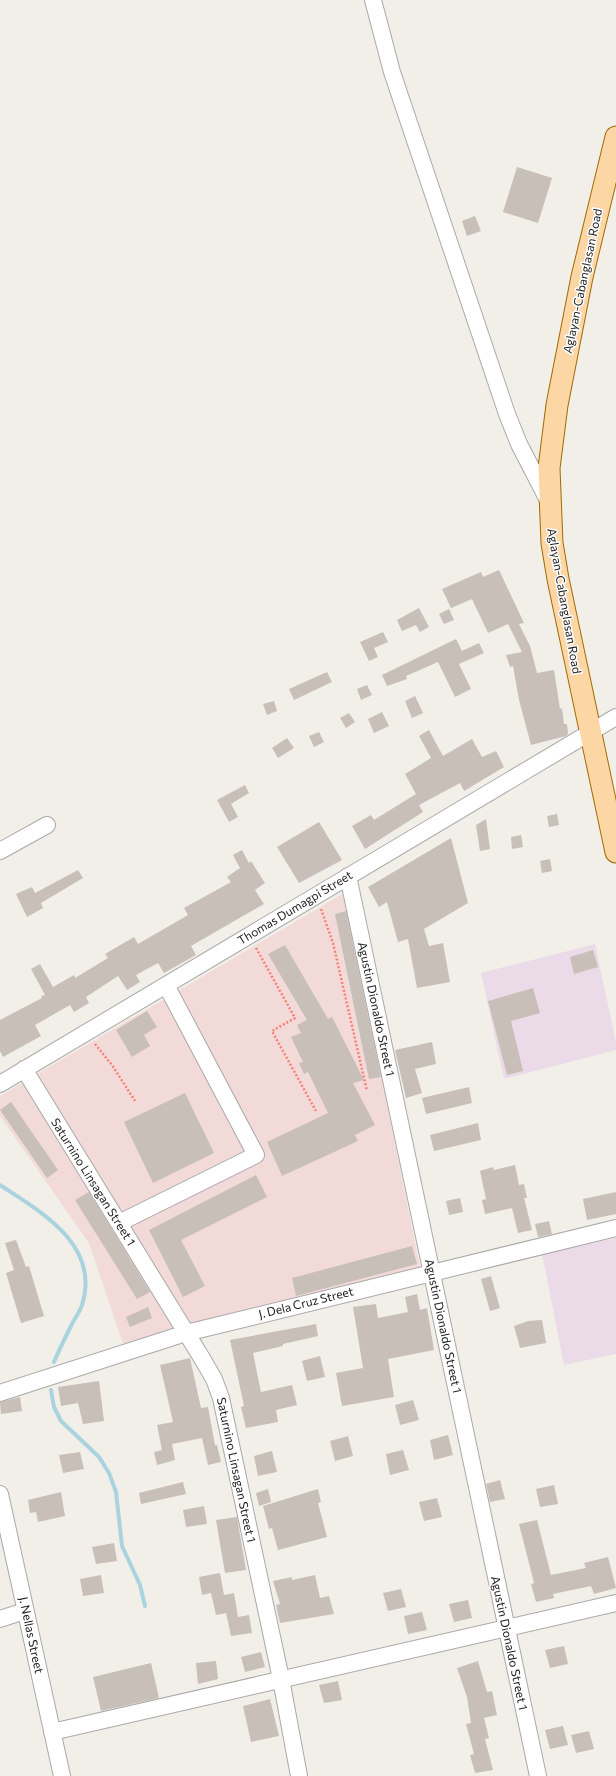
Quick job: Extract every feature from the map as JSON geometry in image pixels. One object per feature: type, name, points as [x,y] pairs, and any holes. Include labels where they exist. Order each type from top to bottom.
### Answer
[{"type":"main road","name":"Aglayan-Cabanglasan Road","points":[[616,137],[582,277],[557,405],[549,468],[552,543],[558,579],[616,852]]},
{"type":"street","points":[[373,0],[392,72],[507,414],[519,444],[550,502]]},
{"type":"street","name":"Thomas Dumagpi Street","points":[[2,1078],[24,1069],[616,717]]},
{"type":"street","points":[[0,851],[47,825]]},
{"type":"street","name":"Agustin Dionaldo Street 1","points":[[348,876],[538,1776]]},
{"type":"street","points":[[119,1223],[256,1155],[166,985]]},
{"type":"street","name":"Saturnino Linsagan Street 1","points":[[24,1069],[214,1379],[221,1398],[281,1679],[299,1776]]},
{"type":"street","name":"J. Dela Cruz Street","points":[[0,1393],[186,1333],[616,1228]]},
{"type":"street","name":"J. Nellas Street","points":[[0,1494],[62,1776]]},
{"type":"street","points":[[52,1732],[616,1603]]},
{"type":"street","points":[[0,1619],[25,1611]]},
{"type":"path","points":[[314,896],[325,918],[332,937],[367,1091]]},
{"type":"path","points":[[249,935],[295,1018],[272,1031],[316,1111]]},
{"type":"path","points":[[84,1033],[112,1065],[135,1101]]},
{"type":"shaded area","points":[[344,893],[420,1267],[123,1344],[89,1243],[0,1116],[0,1096]]},
{"type":"shaded area","points":[[595,944],[616,1042],[616,1050],[504,1079],[481,973]]},
{"type":"shaded area","points":[[616,1238],[616,1354],[564,1365],[542,1253]]},
{"type":"building","points":[[517,167],[552,178],[538,223],[503,212]]},
{"type":"building","points":[[475,216],[481,231],[467,236],[462,221]]},
{"type":"building","points":[[499,570],[524,623],[519,624],[530,646],[537,673],[554,670],[560,709],[562,708],[564,724],[567,724],[568,734],[566,736],[531,745],[519,700],[513,666],[510,667],[506,655],[522,652],[508,624],[488,633],[472,599],[451,608],[442,589],[481,572],[483,577]]},
{"type":"building","points":[[419,608],[429,627],[420,632],[416,625],[402,631],[397,620]]},
{"type":"building","points":[[449,609],[454,620],[444,624],[439,614]]},
{"type":"building","points":[[383,632],[388,642],[374,648],[378,657],[369,661],[360,642]]},
{"type":"building","points":[[456,639],[462,651],[479,643],[484,653],[459,664],[471,689],[455,697],[438,662],[406,676],[407,679],[387,686],[382,675]]},
{"type":"building","points":[[327,672],[332,682],[294,700],[289,689]]},
{"type":"building","points":[[367,685],[372,695],[361,700],[357,689]]},
{"type":"building","points":[[415,696],[423,713],[412,718],[405,701]]},
{"type":"building","points":[[274,701],[277,711],[267,715],[263,704]]},
{"type":"building","points":[[382,712],[389,726],[374,733],[368,719]]},
{"type":"building","points":[[349,713],[355,722],[346,728],[340,718]]},
{"type":"building","points":[[429,730],[443,756],[472,739],[482,757],[496,751],[504,767],[464,791],[460,783],[419,805],[423,812],[365,849],[352,826],[371,815],[374,820],[416,794],[405,774],[431,758],[419,736]]},
{"type":"building","points":[[319,732],[324,742],[314,747],[309,736]]},
{"type":"building","points":[[287,738],[294,748],[278,758],[272,748]]},
{"type":"building","points":[[245,785],[249,793],[231,804],[238,817],[229,822],[217,800]]},
{"type":"building","points":[[557,814],[559,825],[549,827],[547,816]]},
{"type":"building","points":[[486,819],[490,849],[480,851],[476,825]]},
{"type":"building","points":[[319,822],[342,860],[299,883],[277,847]]},
{"type":"building","points":[[521,835],[523,847],[512,849],[511,837]]},
{"type":"building","points":[[451,838],[468,903],[424,929],[429,946],[443,943],[450,982],[417,988],[408,939],[398,942],[387,902],[379,907],[368,887]]},
{"type":"building","points":[[242,850],[249,863],[251,861],[265,883],[255,890],[264,904],[191,946],[196,955],[164,973],[158,963],[136,975],[140,982],[127,990],[118,976],[86,997],[89,1003],[74,1012],[70,1005],[35,1025],[41,1036],[3,1057],[0,1051],[0,1020],[45,995],[31,969],[40,964],[53,987],[74,975],[75,978],[108,958],[105,954],[134,937],[138,944],[188,915],[184,908],[231,882],[227,877],[240,868],[233,855]]},
{"type":"building","points":[[550,859],[552,871],[542,873],[540,861]]},
{"type":"building","points":[[78,870],[83,878],[41,903],[43,908],[27,917],[16,894],[32,887],[35,893]]},
{"type":"building","points":[[346,911],[381,1077],[369,1079],[335,914]]},
{"type":"building","points":[[285,945],[328,1019],[332,1017],[364,1080],[353,1083],[375,1125],[355,1135],[358,1141],[282,1176],[267,1142],[328,1113],[308,1072],[304,1074],[299,1063],[303,1062],[291,1037],[301,1033],[297,1025],[307,1020],[268,954]]},
{"type":"building","points":[[593,950],[598,967],[574,974],[570,957]]},
{"type":"building","points":[[533,988],[540,1013],[511,1021],[523,1071],[507,1075],[488,1001]]},
{"type":"building","points":[[147,1011],[157,1027],[144,1035],[150,1046],[132,1057],[116,1030]]},
{"type":"building","points":[[432,1042],[436,1064],[415,1069],[422,1093],[406,1098],[395,1050]]},
{"type":"building","points":[[469,1087],[472,1103],[426,1114],[422,1098]]},
{"type":"building","points":[[185,1093],[214,1153],[153,1183],[124,1122]]},
{"type":"building","points":[[11,1102],[58,1170],[47,1178],[0,1110]]},
{"type":"building","points":[[478,1123],[481,1140],[434,1151],[430,1135]]},
{"type":"building","points":[[515,1165],[519,1185],[524,1184],[527,1198],[524,1198],[532,1230],[518,1233],[512,1208],[485,1214],[482,1200],[486,1199],[480,1171],[493,1167],[494,1170]]},
{"type":"building","points":[[256,1175],[267,1197],[181,1240],[205,1286],[183,1297],[149,1230]]},
{"type":"building","points":[[89,1192],[150,1292],[137,1299],[75,1200]]},
{"type":"building","points":[[616,1192],[616,1214],[587,1220],[583,1199]]},
{"type":"building","points":[[460,1198],[463,1212],[449,1215],[446,1201]]},
{"type":"building","points":[[549,1221],[552,1234],[538,1237],[535,1224]]},
{"type":"building","points":[[16,1240],[26,1267],[29,1266],[44,1316],[21,1323],[6,1273],[14,1270],[5,1243]]},
{"type":"building","points":[[412,1246],[417,1264],[296,1296],[292,1278]]},
{"type":"building","points":[[491,1276],[500,1308],[490,1311],[481,1279]]},
{"type":"building","points":[[417,1294],[420,1310],[427,1308],[434,1350],[388,1359],[394,1397],[342,1406],[336,1373],[363,1368],[353,1307],[376,1304],[378,1318],[408,1312],[405,1297]]},
{"type":"building","points":[[148,1307],[152,1318],[130,1327],[126,1317]]},
{"type":"building","points":[[542,1320],[546,1343],[520,1348],[514,1326],[528,1321]]},
{"type":"building","points":[[316,1324],[318,1336],[253,1353],[261,1392],[292,1385],[297,1405],[276,1410],[278,1422],[246,1428],[241,1407],[244,1406],[230,1340]]},
{"type":"building","points":[[320,1356],[325,1377],[307,1381],[302,1361]]},
{"type":"building","points":[[190,1358],[201,1408],[208,1407],[215,1445],[217,1445],[221,1462],[208,1465],[202,1438],[172,1444],[175,1460],[157,1465],[154,1452],[162,1450],[157,1425],[173,1422],[160,1365]]},
{"type":"building","points":[[99,1381],[104,1421],[83,1424],[78,1403],[61,1406],[58,1387]]},
{"type":"building","points":[[20,1397],[22,1411],[1,1414],[0,1402]]},
{"type":"building","points":[[413,1400],[419,1420],[400,1425],[395,1405]]},
{"type":"building","points":[[448,1435],[453,1455],[434,1460],[430,1440]]},
{"type":"building","points":[[348,1436],[353,1456],[335,1461],[330,1441]]},
{"type":"building","points":[[403,1450],[409,1470],[390,1475],[386,1454]]},
{"type":"building","points":[[272,1451],[277,1472],[258,1476],[254,1456]]},
{"type":"building","points":[[80,1452],[84,1469],[63,1473],[59,1455]]},
{"type":"building","points":[[500,1480],[505,1499],[490,1502],[486,1484]]},
{"type":"building","points":[[183,1482],[186,1494],[141,1504],[139,1493]]},
{"type":"building","points":[[554,1485],[558,1504],[540,1507],[536,1489]]},
{"type":"building","points":[[268,1489],[271,1502],[259,1506],[256,1493]]},
{"type":"building","points":[[318,1489],[321,1502],[318,1503],[327,1537],[278,1550],[272,1528],[269,1529],[263,1506]]},
{"type":"building","points":[[61,1492],[65,1516],[38,1522],[36,1512],[30,1513],[28,1500]]},
{"type":"building","points":[[437,1498],[442,1517],[424,1521],[419,1502]]},
{"type":"building","points":[[204,1506],[207,1524],[186,1527],[183,1510]]},
{"type":"building","points":[[237,1517],[246,1570],[225,1573],[216,1520]]},
{"type":"building","points":[[537,1520],[551,1575],[586,1568],[584,1563],[608,1557],[616,1588],[594,1594],[591,1586],[553,1594],[554,1598],[536,1602],[531,1584],[534,1583],[519,1524]]},
{"type":"building","points":[[114,1543],[117,1561],[96,1564],[92,1547]]},
{"type":"building","points":[[220,1573],[224,1595],[234,1593],[238,1617],[249,1615],[252,1633],[231,1636],[226,1613],[216,1615],[211,1593],[202,1595],[199,1577]]},
{"type":"building","points":[[101,1575],[104,1593],[83,1596],[80,1579]]},
{"type":"building","points":[[315,1575],[320,1598],[329,1596],[334,1614],[280,1623],[276,1605],[280,1604],[273,1581],[292,1577],[292,1580]]},
{"type":"building","points":[[401,1589],[406,1607],[388,1611],[383,1593]]},
{"type":"building","points":[[468,1600],[472,1618],[454,1622],[449,1604]]},
{"type":"building","points":[[422,1612],[427,1630],[408,1634],[404,1616]]},
{"type":"building","points":[[564,1646],[568,1664],[550,1668],[545,1650]]},
{"type":"building","points":[[261,1652],[265,1667],[245,1672],[241,1657]]},
{"type":"building","points":[[216,1661],[218,1679],[198,1684],[196,1663]]},
{"type":"building","points":[[478,1661],[487,1692],[492,1691],[497,1715],[484,1718],[489,1738],[485,1739],[493,1770],[475,1773],[470,1755],[474,1754],[466,1724],[471,1723],[467,1697],[457,1668]]},
{"type":"building","points":[[151,1663],[159,1698],[101,1711],[93,1677]]},
{"type":"building","points":[[338,1681],[342,1700],[324,1703],[319,1685]]},
{"type":"building","points":[[270,1699],[279,1736],[251,1742],[243,1706]]},
{"type":"building","points":[[563,1726],[568,1745],[550,1749],[545,1730]]},
{"type":"building","points":[[589,1731],[594,1749],[576,1753],[571,1735]]},
{"type":"waterway","points":[[0,1185],[33,1207],[64,1233],[75,1248],[83,1265],[86,1284],[82,1305],[54,1362]]},
{"type":"waterway","points":[[51,1390],[54,1407],[61,1421],[99,1457],[109,1473],[116,1492],[122,1546],[140,1585],[145,1606]]}]
